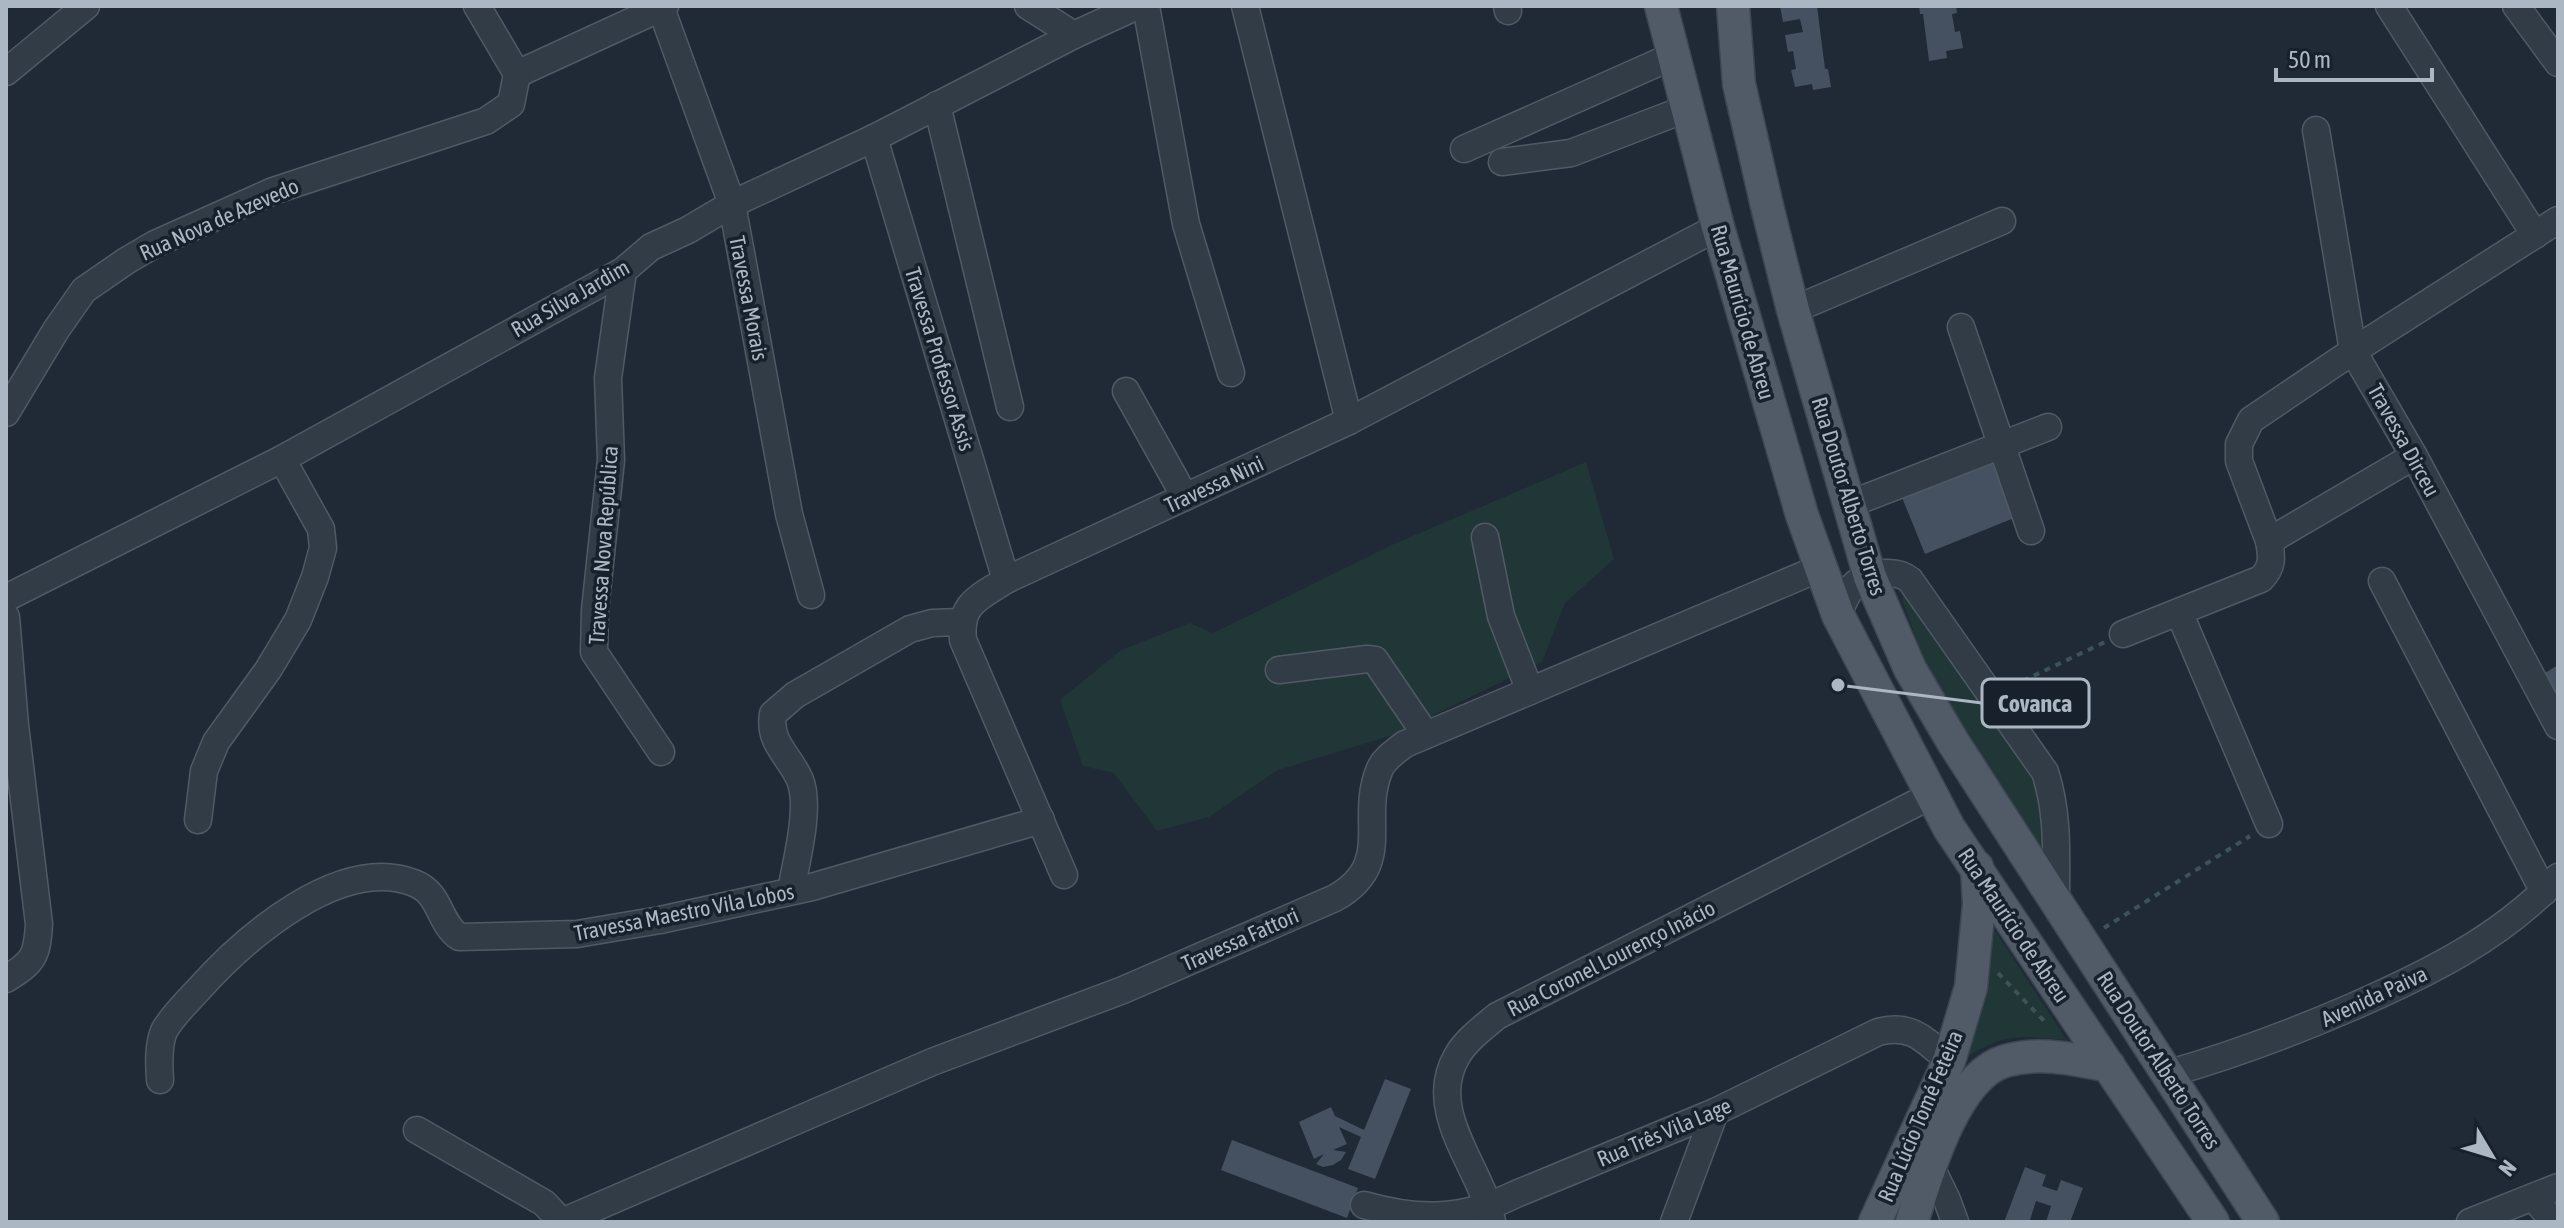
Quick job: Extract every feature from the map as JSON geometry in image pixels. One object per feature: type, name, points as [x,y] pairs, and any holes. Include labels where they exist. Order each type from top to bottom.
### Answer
[{"type":"main road","name":"Rua Maurício de Abreu","points":[[1661,6],[1718,227],[1798,500],[1838,615],[1949,828],[2213,1222]]},
{"type":"main road","name":"Rua Doutor Alberto Torres","points":[[1733,6],[1739,84],[1793,310],[1870,577],[1910,669],[1953,742],[2263,1222]]},
{"type":"main road","name":"Rua Lúcio Tomé Feteira","points":[[1875,1222],[1949,1061],[1971,987],[1977,952],[1977,867]]},
{"type":"main road","name":"Rua Lúcio Tomé Feteira","points":[[1912,1222],[1930,1165],[1957,1107],[1976,1082],[2002,1062],[2033,1056],[2109,1066]]},
{"type":"street","points":[[6,72],[86,6]]},
{"type":"street","points":[[477,6],[517,74],[663,7]]},
{"type":"street","points":[[1028,6],[1074,35]]},
{"type":"street","name":"Rua Silva Jardim","points":[[6,598],[282,459],[623,271],[651,247],[732,204],[874,138],[1137,6]]},
{"type":"street","points":[[1146,6],[1186,224],[1231,373]]},
{"type":"street","points":[[1245,6],[1349,421]]},
{"type":"street","points":[[2389,6],[2535,235]]},
{"type":"street","points":[[2516,6],[2558,63]]},
{"type":"street","name":"Travessa Morais","points":[[663,7],[732,204],[789,514],[811,595]]},
{"type":"street","points":[[1464,149],[1673,56]]},
{"type":"street","name":"Rua Nova de Azevedo","points":[[6,413],[84,290],[115,268],[155,244],[273,191],[486,121],[511,104],[517,74]]},
{"type":"street","points":[[937,105],[1010,407]]},
{"type":"street","points":[[1502,162],[1571,153],[1688,108]]},
{"type":"street","name":"Travessa Dirceu","points":[[2316,130],[2353,351],[2414,456],[2558,726]]},
{"type":"street","name":"Travessa Professor Assis","points":[[874,138],[1006,580]]},
{"type":"street","points":[[2123,634],[2261,579],[2269,571],[2272,562],[2269,541],[2239,461],[2239,444],[2251,420],[2558,220]]},
{"type":"street","points":[[1793,310],[2002,221]]},
{"type":"street","name":"Travessa Nini","points":[[961,622],[966,610],[1006,580],[1349,421],[1718,227]]},
{"type":"street","name":"Travessa Nova República","points":[[623,271],[608,378],[611,460],[595,610],[594,652],[661,752]]},
{"type":"street","points":[[1961,327],[2031,531]]},
{"type":"street","points":[[1126,391],[1185,497]]},
{"type":"street","points":[[1850,504],[2048,427]]},
{"type":"street","points":[[2269,541],[2414,456]]},
{"type":"street","points":[[198,820],[204,771],[216,742],[268,670],[298,620],[323,548],[321,529],[282,459]]},
{"type":"street","points":[[1485,537],[1501,616],[1530,691]]},
{"type":"street","name":"Travessa Fattori","points":[[417,1130],[571,1220],[932,1062],[1123,990],[1354,887],[1369,860],[1379,770],[1405,744],[1820,568]]},
{"type":"street","points":[[1838,615],[1852,587],[1861,580],[1893,572],[1903,573],[1910,580],[2045,772],[2053,796],[2056,903]]},
{"type":"street","points":[[2382,581],[2551,884]]},
{"type":"street","points":[[2179,612],[2269,824]]},
{"type":"street","points":[[6,617],[15,725],[39,924],[37,950],[22,969],[6,979]]},
{"type":"street","points":[[791,891],[803,815],[803,794],[800,780],[775,741],[770,727],[773,714],[795,695],[910,629],[932,623],[961,622],[963,640],[1064,875]]},
{"type":"street","points":[[1279,670],[1375,660],[1426,735]]},
{"type":"street","name":"Rua Coronel Lourenço Inácio","points":[[1490,1215],[1453,1126],[1448,1093],[1450,1074],[1458,1054],[1488,1024],[1497,1016],[1932,795]]},
{"type":"street","name":"Travessa Maestro Vila Lobos","points":[[160,1080],[159,1059],[164,1032],[219,967],[247,940],[291,908],[327,890],[361,880],[391,878],[413,882],[436,899],[449,930],[459,937],[577,934],[660,920],[791,891],[1041,820]]},
{"type":"street","name":"Avenida Paiva","points":[[2167,1074],[2207,1063],[2311,1025],[2399,986],[2504,926],[2551,884]]},
{"type":"street","name":"Rua Três Vila Lage","points":[[1364,1205],[1400,1215],[1425,1217],[1490,1215],[1516,1194],[1715,1112],[1891,1028],[1911,1031],[1949,1061]]},
{"type":"street","points":[[1674,1222],[1715,1112]]},
{"type":"street","points":[[1930,1165],[1955,1222]]},
{"type":"street","points":[[2470,1222],[2558,1187]]},
{"type":"street","points":[[2533,1197],[2554,1222]]},
{"type":"path","points":[[1991,696],[2123,634]]},
{"type":"path","points":[[2104,928],[2269,824]]},
{"type":"path","points":[[1977,952],[2056,1034]]},
{"type":"green space","points":[[1586,462],[1614,559],[1565,603],[1542,662],[1393,735],[1278,770],[1209,817],[1157,831],[1114,773],[1083,766],[1060,700],[1121,650],[1190,623],[1213,633],[1394,544]]},
{"type":"green space","points":[[1904,592],[2036,779],[2046,838],[2040,845],[2030,843],[1926,666],[1902,600]]},
{"type":"green space","points":[[1990,923],[2067,1040],[2001,1040],[1962,1060]]},
{"type":"building","points":[[1780,6],[1817,6],[1825,69],[1828,69],[1831,87],[1813,90],[1812,84],[1795,87],[1791,70],[1796,69],[1793,51],[1788,52],[1785,35],[1803,32],[1800,19],[1783,22]]},
{"type":"building","points":[[1919,6],[1956,6],[1957,13],[1952,14],[1955,32],[1960,31],[1963,48],[1946,51],[1947,58],[1929,61],[1923,14],[1920,14]]},
{"type":"building","points":[[1991,459],[2014,518],[1925,554],[1901,495]]},
{"type":"building","points":[[2558,665],[2558,717],[2537,678]]},
{"type":"building","points":[[1385,1079],[1411,1089],[1375,1179],[1348,1169],[1361,1137],[1339,1127],[1347,1144],[1333,1150],[1346,1152],[1333,1165],[1323,1167],[1316,1164],[1324,1154],[1314,1159],[1299,1122],[1331,1107],[1335,1116],[1364,1130]]},
{"type":"building","points":[[1232,1140],[1358,1188],[1347,1218],[1221,1170]]},
{"type":"building","points":[[2025,1167],[2046,1175],[2042,1186],[2057,1191],[2061,1180],[2083,1188],[2070,1222],[2046,1222],[2051,1206],[2036,1201],[2030,1220],[2035,1222],[2004,1222]]},
{"type":"place","name":"Covanca","points":[[1838,685]]}]
